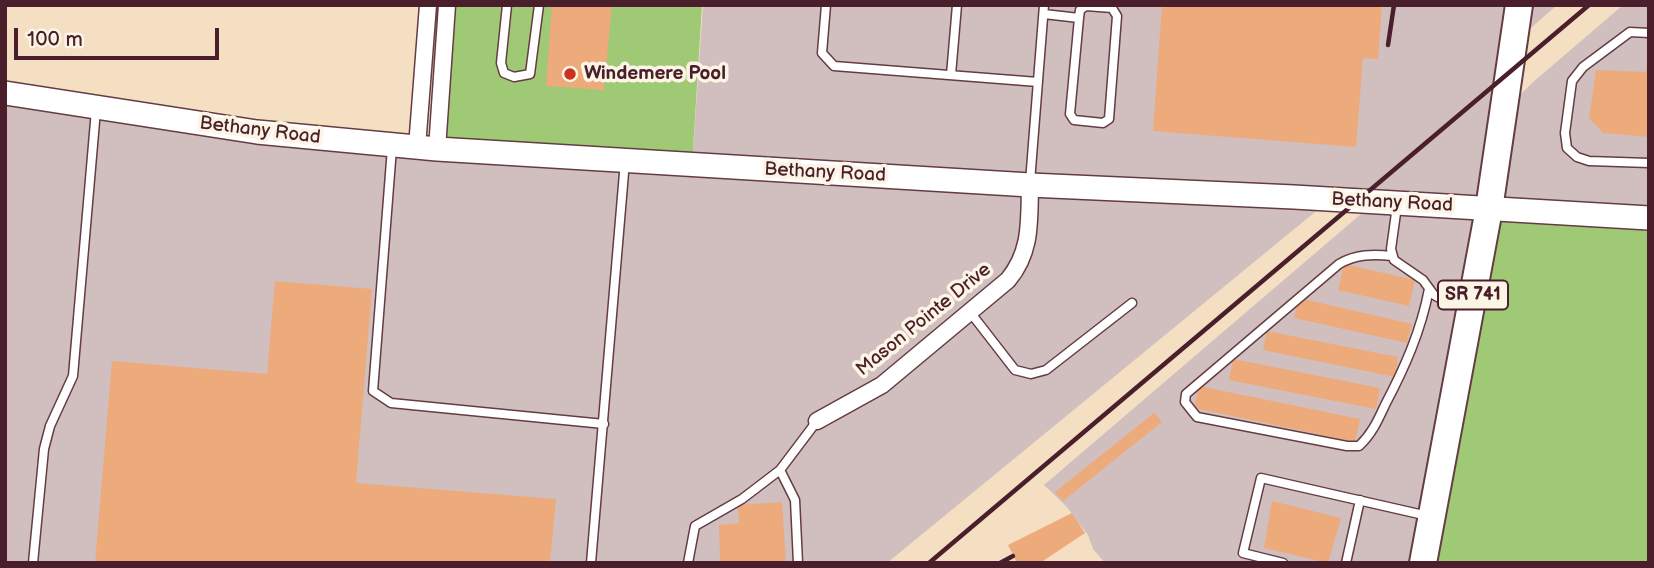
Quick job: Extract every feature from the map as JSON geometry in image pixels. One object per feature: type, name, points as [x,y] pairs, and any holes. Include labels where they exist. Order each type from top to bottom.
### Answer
[{"type":"main road","name":"SR 741","points":[[1423,563],[1489,209],[1520,5]]},
{"type":"main road","name":"Bethany Road","points":[[5,93],[257,132],[427,148],[1030,185],[1649,218]]},
{"type":"street","points":[[427,148],[428,5]]},
{"type":"street","points":[[427,148],[447,5]]},
{"type":"street","name":"Mason Pointe Drive","points":[[817,421],[882,385],[970,312],[1019,267],[1028,239],[1030,185]]},
{"type":"lane","points":[[508,5],[501,63],[503,73],[514,77],[530,74],[540,5]]},
{"type":"lane","points":[[826,5],[822,53],[834,66],[1038,82]]},
{"type":"lane","points":[[951,75],[957,5]]},
{"type":"lane","points":[[1086,6],[1112,8],[1117,16],[1109,119],[1103,123],[1074,120],[1070,114],[1079,18],[1080,10],[1086,6]]},
{"type":"lane","points":[[1030,185],[1044,10],[1079,18]]},
{"type":"lane","points":[[1649,33],[1630,32],[1583,67],[1572,81],[1565,133],[1567,148],[1577,157],[1589,162],[1649,163]]},
{"type":"lane","points":[[33,563],[44,449],[50,426],[73,376],[96,107]]},
{"type":"lane","points":[[392,145],[373,391],[391,402],[604,424]]},
{"type":"lane","points":[[591,563],[625,161]]},
{"type":"lane","points":[[1397,203],[1391,249],[1394,260],[1423,280],[1429,289],[1443,300],[1471,307]]},
{"type":"lane","points":[[1392,256],[1373,254],[1350,258],[1339,264],[1186,394],[1185,402],[1197,417],[1347,446],[1359,446],[1373,430],[1403,373],[1423,318],[1429,289]]},
{"type":"lane","points":[[970,312],[1014,370],[1031,374],[1046,370],[1132,303]]},
{"type":"lane","points":[[688,563],[695,526],[742,499],[780,470],[817,421]]},
{"type":"lane","points":[[780,470],[795,500],[798,563]]},
{"type":"lane","points":[[1283,563],[1243,554],[1261,478],[1431,516]]},
{"type":"lane","points":[[1346,563],[1360,500]]},
{"type":"shaded area","points":[[703,5],[1557,5],[1515,42],[1506,109],[1532,83],[1623,5],[1649,5],[1649,218],[1425,563],[1105,563],[1066,506],[1044,485],[1375,202],[1331,199],[887,563],[5,563],[5,93],[156,117],[692,165]]},
{"type":"green space","name":"Windemere Pool","points":[[447,5],[702,5],[692,165],[437,149]]},
{"type":"green space","points":[[1489,209],[1649,218],[1649,563],[1425,563]]},
{"type":"building","points":[[552,5],[612,5],[604,90],[546,86]]},
{"type":"building","points":[[1162,5],[1382,5],[1378,59],[1363,58],[1356,147],[1153,131]]},
{"type":"building","points":[[1647,63],[1649,137],[1603,133],[1589,118],[1596,70],[1646,72]]},
{"type":"building","points":[[1344,264],[1415,280],[1409,306],[1338,290]]},
{"type":"building","points":[[275,281],[372,289],[356,483],[556,499],[550,563],[95,563],[112,361],[267,374]]},
{"type":"building","points":[[1299,298],[1412,324],[1407,343],[1294,318]]},
{"type":"building","points":[[1267,331],[1398,357],[1395,377],[1263,350]]},
{"type":"building","points":[[1233,359],[1380,388],[1376,409],[1229,380]]},
{"type":"building","points":[[1199,386],[1360,419],[1355,442],[1194,408]]},
{"type":"building","points":[[1154,413],[1162,422],[1063,501],[1055,492]]},
{"type":"building","points":[[1272,501],[1341,518],[1328,563],[1264,548]]},
{"type":"building","points":[[782,502],[786,563],[720,563],[719,525],[739,523],[738,505]]},
{"type":"building","points":[[1072,513],[1085,533],[1040,563],[1017,563],[1008,545]]},
{"type":"railway","points":[[1388,45],[1394,5]]},
{"type":"railway","points":[[929,563],[1589,5]]},
{"type":"railway","points":[[1000,563],[1013,556]]},
{"type":"place","name":"Windemere Pool","points":[[570,74]]}]
